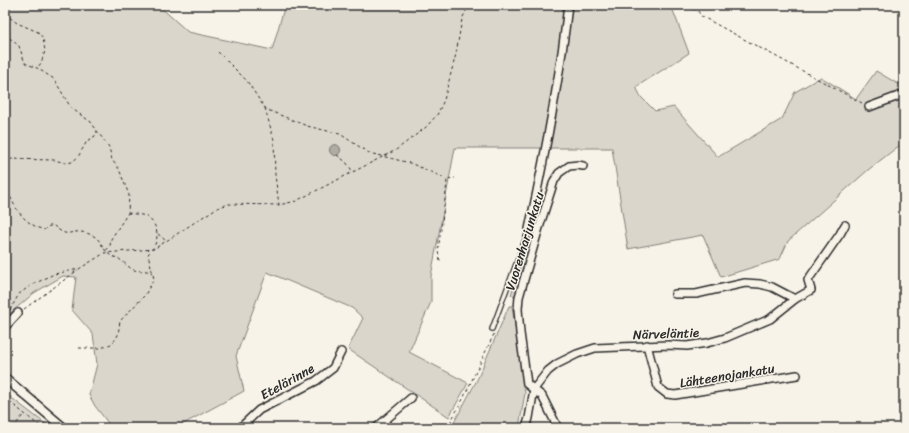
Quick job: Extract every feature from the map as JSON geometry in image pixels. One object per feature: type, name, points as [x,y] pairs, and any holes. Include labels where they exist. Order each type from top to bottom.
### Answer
[{"type":"street","points":[[529,229],[546,150],[562,54],[568,5]]},
{"type":"street","points":[[869,106],[904,94]]},
{"type":"street","name":"Vuorenharjunkatu","points":[[558,428],[542,396],[528,384],[520,333],[518,309],[519,297],[554,181],[559,173],[569,166],[578,164],[583,166]]},
{"type":"street","name":"Närveläntie","points":[[526,428],[534,389],[548,371],[557,364],[577,354],[595,348],[647,345],[686,346],[707,343],[725,338],[770,319],[795,299],[811,290],[808,280],[845,225]]},
{"type":"street","points":[[675,294],[696,294],[745,283],[760,284],[772,287],[795,299]]},
{"type":"street","points":[[6,326],[18,313]]},
{"type":"street","name":"Lähteenojankatu","points":[[647,345],[658,387],[667,394],[675,395],[798,376]]},
{"type":"street","name":"Etelärinne","points":[[240,428],[259,410],[316,381],[333,368],[342,352]]},
{"type":"street","points":[[5,378],[64,428]]},
{"type":"street","points":[[376,428],[411,398]]},
{"type":"lane","points":[[492,329],[529,229]]},
{"type":"path","points":[[79,348],[100,348],[111,344],[115,340],[118,335],[120,321],[145,295],[154,279],[148,254],[165,241],[215,209],[228,204],[279,205],[296,201],[384,157],[410,141],[425,128],[437,115],[444,100],[453,69],[462,19],[469,5]]},
{"type":"path","points":[[695,5],[701,16],[869,106]]},
{"type":"path","points":[[5,14],[17,23],[38,32],[43,38],[45,51],[42,63],[37,68]]},
{"type":"path","points":[[5,34],[19,46],[25,62],[54,79],[71,108],[91,122],[109,147],[112,160],[119,169],[129,195],[128,213],[104,254]]},
{"type":"path","points":[[218,52],[247,81],[264,107],[274,140],[275,175],[279,205]]},
{"type":"path","points":[[264,107],[300,124],[340,134],[369,153],[410,163],[447,179],[455,178]]},
{"type":"path","points":[[5,162],[8,159],[54,160],[66,163],[72,162],[78,157],[88,141],[95,136],[97,131]]},
{"type":"path","points":[[337,155],[346,162],[353,172]]},
{"type":"path","points":[[440,261],[438,251],[447,179]]},
{"type":"path","points":[[5,187],[7,188],[18,212],[35,228],[44,230],[53,225],[61,233],[68,234],[74,231],[86,233],[97,238],[108,253],[134,270],[148,270],[153,273]]},
{"type":"path","points":[[128,213],[144,216],[154,223],[158,234],[165,241]]},
{"type":"path","points":[[154,249],[158,234]]},
{"type":"path","points":[[18,313],[79,269],[104,254],[154,249]]},
{"type":"path","points":[[6,326],[11,307],[20,294],[30,286],[54,274],[79,269]]},
{"type":"path","points":[[5,398],[42,428]]},
{"type":"path","points":[[13,428],[24,414]]},
{"type":"shaded area","points":[[5,5],[158,5],[188,32],[272,50],[285,5],[671,5],[689,53],[636,87],[641,97],[655,111],[674,107],[718,157],[782,119],[795,92],[821,77],[856,99],[876,71],[898,84],[904,83],[904,148],[900,145],[868,170],[788,241],[780,259],[721,277],[703,235],[628,249],[612,148],[455,148],[431,276],[431,302],[409,352],[468,383],[449,417],[348,349],[363,318],[352,308],[267,272],[236,356],[244,391],[176,428],[112,428],[95,406],[89,395],[97,364],[93,334],[72,310],[76,277],[63,276],[34,293],[5,317]]},
{"type":"shaded area","points":[[333,145],[337,145],[339,146],[339,154],[333,155],[330,152],[330,148]]},
{"type":"shaded area","points":[[531,231],[533,237],[516,296],[511,295]]},
{"type":"shaded area","points":[[509,306],[512,306],[525,393],[519,427],[451,428],[477,380]]},
{"type":"shaded area","points":[[5,393],[51,428],[5,428]]}]
